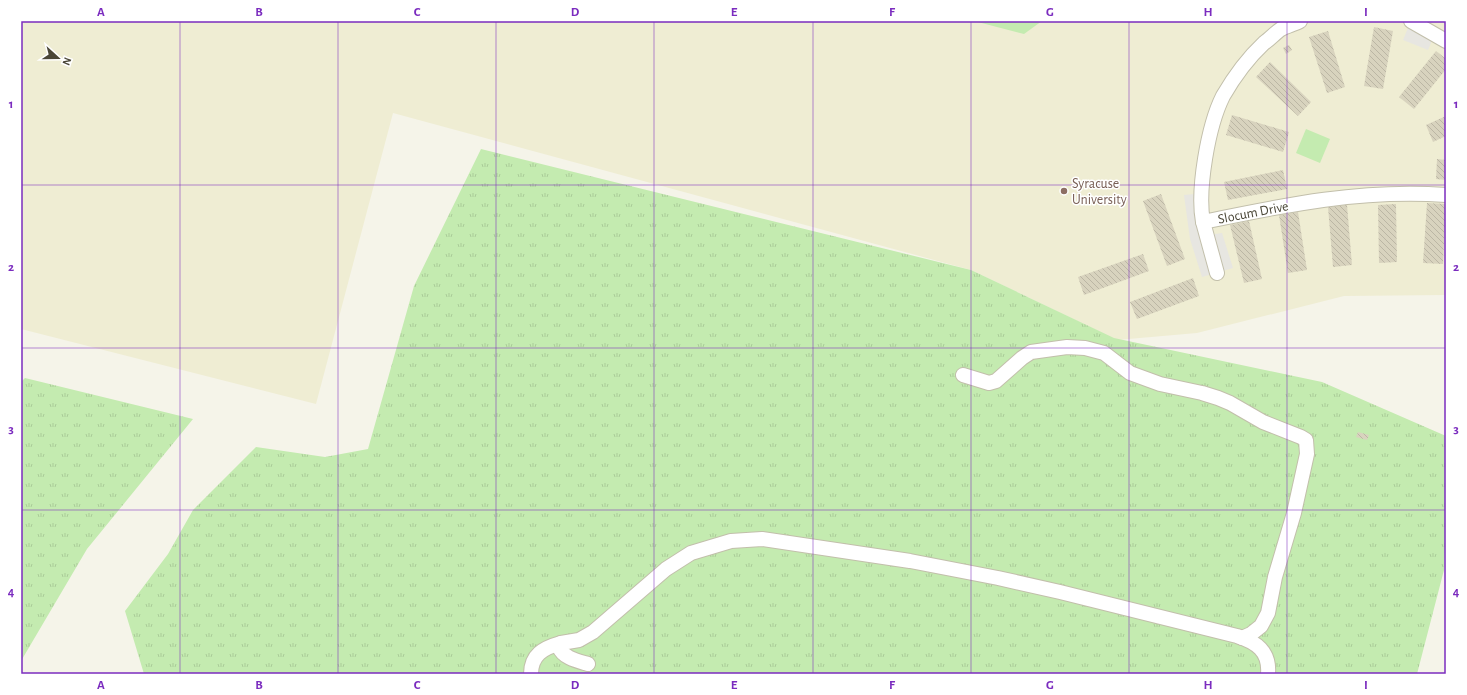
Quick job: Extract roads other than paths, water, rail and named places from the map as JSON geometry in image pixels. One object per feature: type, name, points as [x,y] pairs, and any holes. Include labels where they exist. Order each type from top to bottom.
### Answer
[{"type":"street","name":"Slocum Drive","points":[[1300,21],[1280,30],[1259,48],[1241,68],[1223,97],[1212,128],[1204,161],[1201,193],[1203,222],[1289,204],[1351,196],[1386,194],[1446,196]]},
{"type":"street","points":[[1410,21],[1446,41]]},
{"type":"street","points":[[1203,222],[1217,273]]},
{"type":"street","points":[[963,375],[989,383],[996,381],[1031,352],[1067,347],[1085,348],[1104,353],[1130,373],[1160,384],[1218,398],[1230,403],[1263,422],[1306,440],[1307,454],[1294,513],[1275,577],[1268,613],[1261,626],[1251,634],[1242,638]]},
{"type":"street","points":[[531,674],[534,657],[543,650],[561,643],[579,640],[593,632],[666,569],[691,553],[731,541],[751,539],[786,542],[910,561],[990,577],[1060,592],[1242,638],[1259,646],[1266,657],[1269,669],[1268,674]]},
{"type":"street","points":[[561,643],[559,646],[563,654],[588,664]]},
{"type":"place","name":"Syracuse University","points":[[1064,191]]}]
